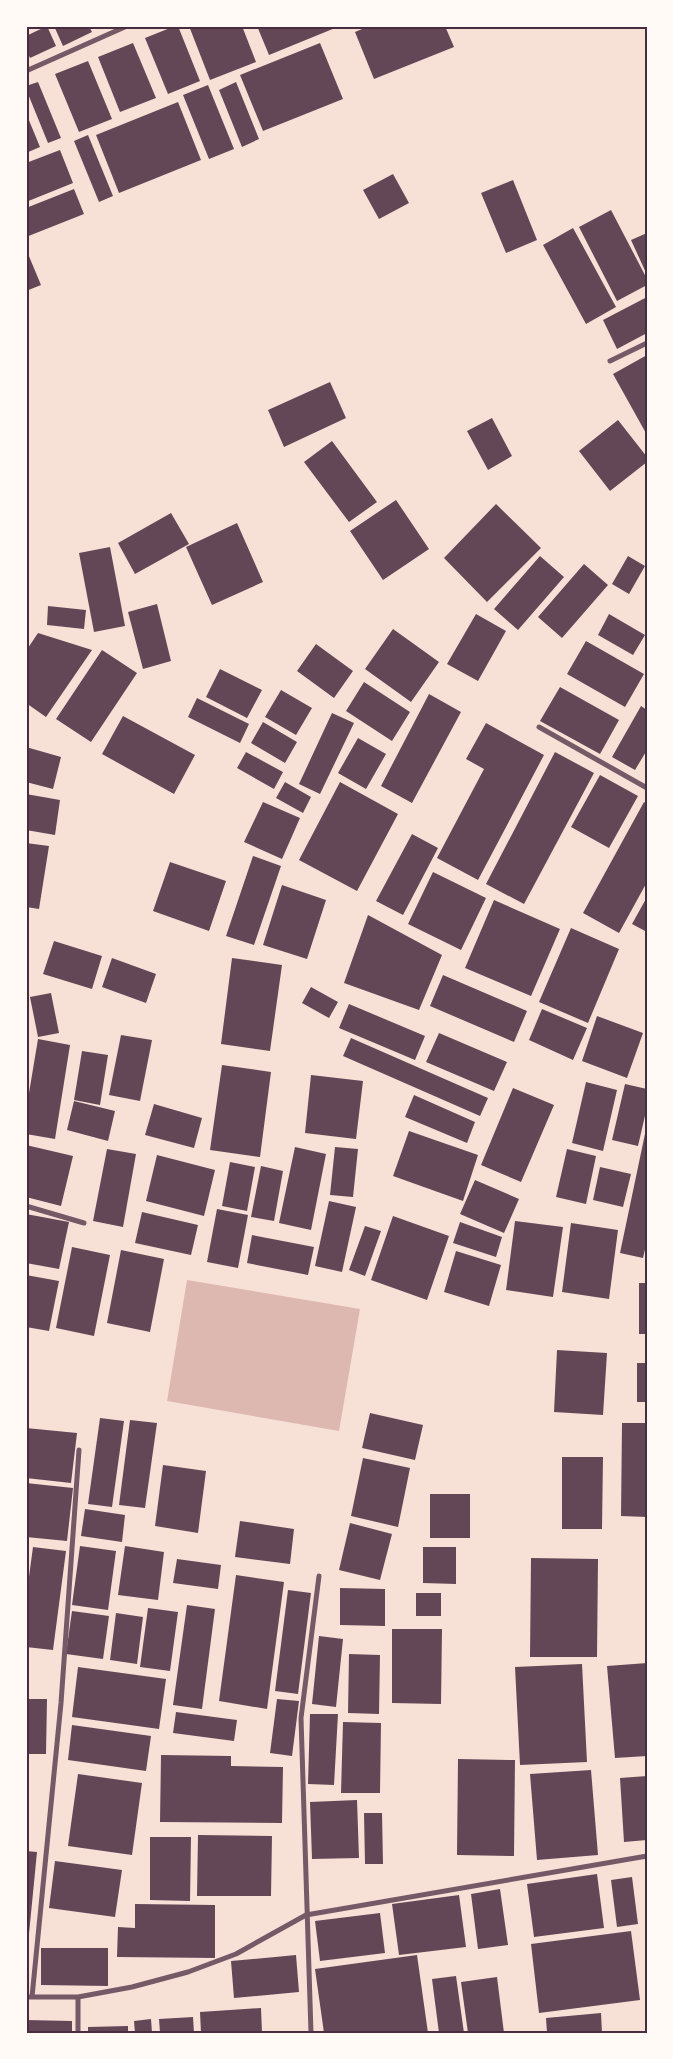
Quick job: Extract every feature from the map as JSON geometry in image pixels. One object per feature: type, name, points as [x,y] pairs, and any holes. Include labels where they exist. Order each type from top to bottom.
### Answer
[{"type":"street","points":[[26,71],[126,26]]},
{"type":"street","points":[[610,361],[647,343]]},
{"type":"street","points":[[539,727],[647,788]]},
{"type":"street","points":[[26,1206],[84,1223]]},
{"type":"street","points":[[79,1450],[61,1703],[29,1997],[78,1997],[132,1987],[188,1972],[236,1954],[306,1915],[647,1856]]},
{"type":"street","points":[[311,2033],[300,1718],[319,1576]]},
{"type":"street","points":[[78,1997],[78,2033]]},
{"type":"shaded area","points":[[187,1280],[360,1309],[339,1431],[167,1401]]},
{"type":"building","points":[[47,26],[56,46],[30,58],[26,49],[26,36]]},
{"type":"building","points":[[54,26],[89,26],[92,32],[63,46]]},
{"type":"building","points":[[178,26],[200,81],[168,94],[145,38]]},
{"type":"building","points":[[189,26],[242,26],[256,62],[210,80]]},
{"type":"building","points":[[257,26],[340,26],[269,55]]},
{"type":"building","points":[[369,26],[445,26],[454,47],[374,79],[355,32]]},
{"type":"building","points":[[133,43],[156,98],[120,112],[98,57]]},
{"type":"building","points":[[320,43],[343,99],[263,131],[240,75]]},
{"type":"building","points":[[88,61],[112,119],[79,132],[55,74]]},
{"type":"building","points":[[38,82],[61,138],[48,143],[26,89],[26,86]]},
{"type":"building","points":[[236,82],[259,139],[242,147],[219,90]]},
{"type":"building","points":[[208,85],[234,149],[209,159],[183,95]]},
{"type":"building","points":[[178,102],[201,160],[119,193],[96,135]]},
{"type":"building","points":[[26,113],[40,147],[26,153]]},
{"type":"building","points":[[88,135],[113,196],[99,202],[74,141]]},
{"type":"building","points":[[60,150],[73,183],[26,202],[26,163]]},
{"type":"building","points":[[393,174],[409,203],[379,219],[363,190]]},
{"type":"building","points":[[513,180],[537,240],[506,253],[481,193]]},
{"type":"building","points":[[74,189],[84,214],[26,237],[26,208]]},
{"type":"building","points":[[611,210],[647,279],[647,285],[617,301],[579,227]]},
{"type":"building","points":[[573,228],[616,307],[586,324],[543,245]]},
{"type":"building","points":[[647,233],[647,275],[631,240]]},
{"type":"building","points":[[26,249],[41,285],[26,291]]},
{"type":"building","points":[[647,297],[647,333],[617,349],[603,320]]},
{"type":"building","points":[[647,355],[647,435],[613,374]]},
{"type":"building","points":[[330,382],[346,418],[284,447],[268,410]]},
{"type":"building","points":[[492,418],[512,456],[488,470],[467,431]]},
{"type":"building","points":[[618,420],[647,457],[647,462],[610,491],[579,451]]},
{"type":"building","points":[[332,441],[377,502],[349,522],[304,462]]},
{"type":"building","points":[[396,500],[429,549],[383,580],[350,531]]},
{"type":"building","points":[[496,504],[541,548],[487,602],[444,558]]},
{"type":"building","points":[[171,513],[189,544],[135,574],[118,543]]},
{"type":"building","points":[[237,523],[263,582],[212,605],[186,547]]},
{"type":"building","points":[[110,547],[125,626],[94,632],[79,553]]},
{"type":"building","points":[[540,556],[564,577],[518,630],[494,609]]},
{"type":"building","points":[[628,556],[645,566],[629,594],[612,584]]},
{"type":"building","points":[[584,564],[608,585],[562,638],[538,617]]},
{"type":"building","points":[[157,604],[171,661],[143,669],[128,612]]},
{"type":"building","points":[[48,606],[86,610],[84,629],[47,625]]},
{"type":"building","points":[[476,614],[506,631],[478,681],[447,664]]},
{"type":"building","points":[[609,614],[645,635],[633,655],[598,635]]},
{"type":"building","points":[[393,629],[439,662],[411,702],[365,669]]},
{"type":"building","points":[[38,633],[92,650],[46,717],[26,703],[26,651]]},
{"type":"building","points":[[586,641],[644,674],[625,707],[567,674]]},
{"type":"building","points":[[316,644],[353,671],[334,698],[297,671]]},
{"type":"building","points":[[102,650],[137,673],[91,742],[56,719]]},
{"type":"building","points":[[220,669],[262,690],[247,718],[206,697]]},
{"type":"building","points":[[364,682],[410,712],[392,741],[346,711]]},
{"type":"building","points":[[560,687],[619,720],[600,754],[540,721]]},
{"type":"building","points":[[281,690],[312,708],[296,735],[265,717]]},
{"type":"building","points":[[429,694],[461,712],[412,803],[381,786]]},
{"type":"building","points":[[197,698],[249,724],[240,743],[188,717]]},
{"type":"building","points":[[641,706],[647,710],[647,750],[635,770],[612,757]]},
{"type":"building","points":[[332,713],[354,723],[320,794],[299,784]]},
{"type":"building","points":[[123,716],[195,755],[174,794],[102,754]]},
{"type":"building","points":[[263,722],[297,742],[285,763],[251,743]]},
{"type":"building","points":[[486,723],[544,755],[478,880],[437,858],[484,769],[466,759]]},
{"type":"building","points":[[358,738],[386,754],[366,789],[338,773]]},
{"type":"building","points":[[26,747],[61,757],[53,789],[26,782]]},
{"type":"building","points":[[246,752],[283,772],[274,789],[237,768]]},
{"type":"building","points":[[555,752],[594,773],[524,904],[486,884]]},
{"type":"building","points":[[600,775],[638,796],[609,848],[571,827]]},
{"type":"building","points":[[285,782],[311,797],[303,813],[276,798]]},
{"type":"building","points":[[340,782],[398,814],[357,891],[299,860]]},
{"type":"building","points":[[26,794],[60,800],[55,835],[26,830]]},
{"type":"building","points":[[263,802],[300,818],[282,859],[244,842]]},
{"type":"building","points":[[644,802],[647,804],[647,882],[619,933],[583,913]]},
{"type":"building","points":[[412,834],[438,848],[403,915],[376,901]]},
{"type":"building","points":[[26,843],[49,846],[39,909],[26,907]]},
{"type":"building","points":[[253,856],[281,866],[254,945],[226,936]]},
{"type":"building","points":[[170,862],[226,881],[209,931],[153,911]]},
{"type":"building","points":[[433,872],[486,898],[461,950],[408,924]]},
{"type":"building","points":[[282,885],[326,900],[307,959],[263,945]]},
{"type":"building","points":[[647,897],[647,932],[632,924]]},
{"type":"building","points":[[494,900],[560,929],[531,996],[465,968]]},
{"type":"building","points":[[368,915],[442,955],[419,1010],[344,983]]},
{"type":"building","points":[[571,928],[619,949],[588,1023],[539,1002]]},
{"type":"building","points":[[54,941],[102,956],[92,989],[43,974]]},
{"type":"building","points":[[112,958],[156,974],[146,1003],[102,987]]},
{"type":"building","points":[[232,958],[282,965],[270,1051],[221,1044]]},
{"type":"building","points":[[443,975],[527,1011],[514,1042],[430,1006]]},
{"type":"building","points":[[311,987],[338,1002],[329,1018],[302,1003]]},
{"type":"building","points":[[51,993],[59,1033],[38,1037],[30,997]]},
{"type":"building","points":[[349,1004],[425,1036],[415,1060],[339,1028]]},
{"type":"building","points":[[542,1009],[587,1028],[573,1060],[529,1040]]},
{"type":"building","points":[[597,1016],[643,1033],[627,1078],[582,1061]]},
{"type":"building","points":[[439,1033],[507,1062],[494,1091],[426,1062]]},
{"type":"building","points":[[121,1035],[152,1040],[140,1101],[109,1095]]},
{"type":"building","points":[[351,1038],[488,1098],[480,1116],[343,1056]]},
{"type":"building","points":[[38,1039],[70,1045],[55,1139],[26,1134],[26,1111]]},
{"type":"building","points":[[82,1051],[108,1055],[100,1105],[74,1100]]},
{"type":"building","points":[[222,1065],[271,1072],[260,1157],[210,1150]]},
{"type":"building","points":[[311,1075],[363,1081],[356,1139],[305,1133]]},
{"type":"building","points":[[586,1082],[617,1090],[603,1151],[572,1143]]},
{"type":"building","points":[[625,1084],[647,1089],[647,1107],[638,1146],[612,1140]]},
{"type":"building","points":[[513,1088],[554,1105],[521,1182],[481,1165]]},
{"type":"building","points":[[414,1095],[475,1122],[467,1143],[405,1117]]},
{"type":"building","points":[[74,1101],[115,1111],[108,1141],[67,1130]]},
{"type":"building","points":[[154,1104],[202,1118],[194,1148],[145,1135]]},
{"type":"building","points":[[646,1129],[647,1241],[643,1258],[620,1253]]},
{"type":"building","points":[[409,1131],[478,1155],[463,1201],[393,1176]]},
{"type":"building","points":[[26,1145],[73,1156],[61,1206],[26,1197]]},
{"type":"building","points":[[295,1147],[326,1154],[311,1230],[279,1223]]},
{"type":"building","points":[[335,1147],[358,1149],[353,1197],[330,1195]]},
{"type":"building","points":[[107,1149],[136,1154],[123,1227],[93,1221]]},
{"type":"building","points":[[567,1149],[596,1156],[586,1204],[556,1197]]},
{"type":"building","points":[[157,1155],[215,1170],[204,1216],[146,1201]]},
{"type":"building","points":[[230,1162],[255,1167],[247,1211],[222,1206]]},
{"type":"building","points":[[261,1166],[283,1171],[274,1221],[251,1217]]},
{"type":"building","points":[[600,1167],[631,1174],[623,1207],[593,1200]]},
{"type":"building","points":[[475,1180],[519,1199],[504,1233],[460,1214]]},
{"type":"building","points":[[329,1201],[356,1207],[342,1272],[315,1266]]},
{"type":"building","points":[[217,1209],[248,1215],[238,1268],[207,1262]]},
{"type":"building","points":[[142,1212],[198,1225],[191,1255],[135,1243]]},
{"type":"building","points":[[26,1214],[69,1222],[59,1269],[26,1263]]},
{"type":"building","points":[[393,1216],[449,1236],[427,1300],[371,1280]]},
{"type":"building","points":[[515,1221],[563,1227],[553,1297],[506,1290]]},
{"type":"building","points":[[460,1222],[502,1237],[496,1257],[453,1243]]},
{"type":"building","points":[[571,1223],[618,1230],[609,1299],[562,1292]]},
{"type":"building","points":[[365,1226],[381,1231],[365,1276],[349,1270]]},
{"type":"building","points":[[252,1235],[314,1247],[308,1275],[247,1263]]},
{"type":"building","points":[[72,1247],[110,1255],[94,1336],[56,1328]]},
{"type":"building","points":[[121,1250],[164,1259],[150,1332],[107,1323]]},
{"type":"building","points":[[456,1251],[501,1265],[489,1306],[444,1292]]},
{"type":"building","points":[[26,1275],[59,1281],[49,1331],[26,1327]]},
{"type":"building","points":[[639,1283],[647,1283],[647,1334],[639,1334]]},
{"type":"building","points":[[557,1350],[607,1353],[603,1415],[554,1412]]},
{"type":"building","points":[[637,1363],[647,1363],[647,1402],[637,1402]]},
{"type":"building","points":[[370,1413],[423,1425],[415,1460],[362,1448]]},
{"type":"building","points":[[100,1418],[124,1421],[112,1507],[88,1504]]},
{"type":"building","points":[[130,1420],[157,1423],[145,1508],[119,1505]]},
{"type":"building","points":[[622,1423],[647,1423],[647,1517],[621,1516]]},
{"type":"building","points":[[26,1428],[77,1433],[71,1483],[26,1478]]},
{"type":"building","points":[[562,1457],[603,1457],[602,1529],[562,1529]]},
{"type":"building","points":[[363,1458],[410,1468],[398,1527],[351,1516]]},
{"type":"building","points":[[163,1465],[206,1471],[198,1533],[155,1526]]},
{"type":"building","points":[[26,1483],[73,1488],[67,1541],[26,1537]]},
{"type":"building","points":[[430,1494],[470,1494],[470,1538],[430,1538]]},
{"type":"building","points":[[85,1509],[125,1515],[122,1542],[81,1536]]},
{"type":"building","points":[[240,1521],[294,1529],[290,1564],[235,1557]]},
{"type":"building","points":[[350,1523],[392,1534],[380,1580],[339,1570]]},
{"type":"building","points":[[80,1546],[116,1551],[108,1610],[72,1605]]},
{"type":"building","points":[[125,1546],[164,1552],[158,1600],[118,1595]]},
{"type":"building","points":[[33,1547],[66,1551],[53,1650],[26,1647],[26,1599]]},
{"type":"building","points":[[423,1547],[456,1547],[456,1584],[423,1583]]},
{"type":"building","points":[[531,1558],[598,1559],[597,1657],[530,1657]]},
{"type":"building","points":[[177,1559],[221,1565],[218,1589],[173,1583]]},
{"type":"building","points":[[236,1575],[284,1582],[267,1709],[219,1701]]},
{"type":"building","points":[[340,1588],[385,1589],[385,1626],[340,1625]]},
{"type":"building","points":[[288,1590],[311,1593],[298,1694],[275,1691]]},
{"type":"building","points":[[416,1593],[441,1593],[441,1616],[416,1616]]},
{"type":"building","points":[[187,1605],[215,1609],[202,1709],[173,1705]]},
{"type":"building","points":[[148,1608],[178,1612],[170,1671],[140,1667]]},
{"type":"building","points":[[72,1611],[109,1616],[103,1659],[66,1654]]},
{"type":"building","points":[[116,1613],[143,1617],[137,1664],[110,1660]]},
{"type":"building","points":[[392,1629],[442,1629],[441,1704],[392,1703]]},
{"type":"building","points":[[319,1636],[343,1639],[336,1707],[312,1704]]},
{"type":"building","points":[[349,1654],[380,1655],[379,1714],[348,1713]]},
{"type":"building","points":[[647,1663],[647,1756],[615,1758],[607,1666]]},
{"type":"building","points":[[582,1664],[587,1762],[520,1765],[515,1667]]},
{"type":"building","points":[[78,1667],[166,1679],[159,1729],[72,1717]]},
{"type":"building","points":[[26,1699],[47,1699],[46,1754],[26,1754]]},
{"type":"building","points":[[277,1699],[299,1701],[292,1756],[270,1753]]},
{"type":"building","points":[[176,1712],[237,1720],[234,1741],[173,1733]]},
{"type":"building","points":[[310,1714],[338,1714],[334,1785],[308,1784]]},
{"type":"building","points":[[343,1722],[381,1723],[380,1793],[341,1793]]},
{"type":"building","points":[[72,1725],[151,1736],[146,1771],[68,1760]]},
{"type":"building","points":[[161,1755],[231,1756],[231,1766],[283,1767],[282,1823],[160,1822]]},
{"type":"building","points":[[458,1759],[515,1760],[514,1856],[457,1855]]},
{"type":"building","points":[[591,1770],[598,1855],[537,1860],[530,1774]]},
{"type":"building","points":[[78,1774],[142,1783],[132,1855],[68,1846]]},
{"type":"building","points":[[647,1776],[647,1840],[624,1842],[620,1778]]},
{"type":"building","points":[[357,1800],[359,1858],[312,1859],[310,1802]]},
{"type":"building","points":[[364,1813],[382,1813],[383,1864],[365,1864]]},
{"type":"building","points":[[198,1835],[272,1836],[271,1896],[197,1896]]},
{"type":"building","points":[[150,1837],[191,1837],[190,1901],[150,1900]]},
{"type":"building","points":[[26,1851],[37,1852],[28,1944],[26,1944]]},
{"type":"building","points":[[55,1861],[122,1870],[115,1917],[49,1908]]},
{"type":"building","points":[[597,1874],[604,1928],[534,1937],[527,1884]]},
{"type":"building","points":[[632,1877],[638,1924],[617,1927],[611,1880]]},
{"type":"building","points":[[500,1889],[508,1945],[478,1949],[471,1894]]},
{"type":"building","points":[[459,1895],[466,1947],[399,1955],[392,1904]]},
{"type":"building","points":[[135,1904],[215,1905],[215,1958],[117,1957],[118,1927],[135,1928]]},
{"type":"building","points":[[380,1913],[385,1953],[320,1961],[315,1921]]},
{"type":"building","points":[[631,1931],[640,2000],[539,2013],[531,1944]]},
{"type":"building","points":[[41,1948],[108,1948],[108,1986],[41,1985]]},
{"type":"building","points":[[296,1955],[299,1992],[234,1998],[231,1961]]},
{"type":"building","points":[[417,1955],[428,2033],[324,2033],[315,1969]]},
{"type":"building","points":[[456,1976],[464,2033],[439,2033],[432,1979]]},
{"type":"building","points":[[497,1977],[504,2033],[468,2033],[461,1982]]},
{"type":"building","points":[[261,2008],[262,2033],[201,2033],[200,2012]]},
{"type":"building","points":[[601,2013],[602,2033],[547,2033],[546,2018]]},
{"type":"building","points":[[193,2017],[194,2033],[160,2033],[159,2019]]},
{"type":"building","points":[[151,2019],[152,2033],[135,2033],[134,2021]]},
{"type":"building","points":[[26,2020],[72,2021],[72,2033],[26,2033]]},
{"type":"building","points":[[128,2026],[128,2033],[88,2033],[88,2027]]}]
